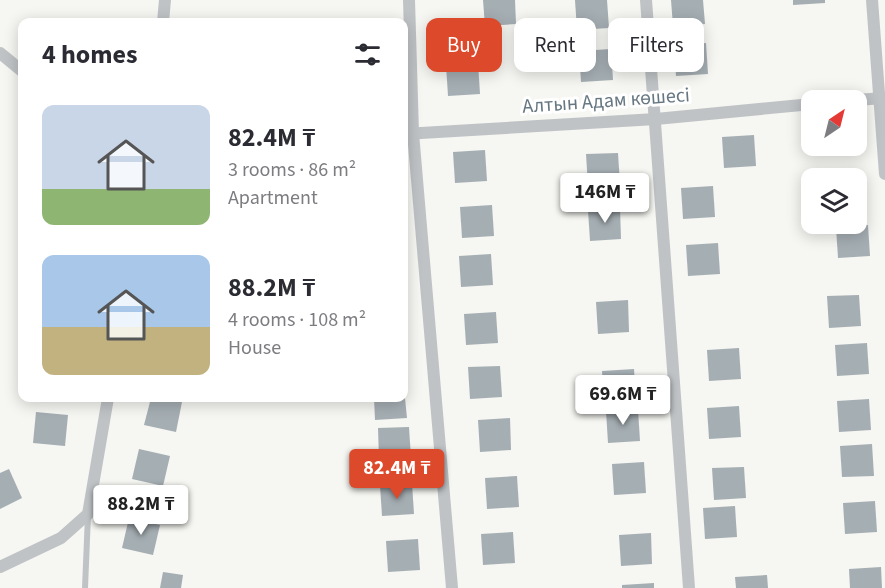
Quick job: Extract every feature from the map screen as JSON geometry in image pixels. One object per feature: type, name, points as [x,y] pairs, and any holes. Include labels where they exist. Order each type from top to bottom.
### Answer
[{"type":"street","points":[[163,18],[165,0]]},
{"type":"street","points":[[409,0],[408,134],[452,588]]},
{"type":"street","points":[[646,0],[689,588]]},
{"type":"street","points":[[872,0],[882,98],[885,174]]},
{"type":"street","points":[[0,53],[18,68]]},
{"type":"street","points":[[867,99],[882,98]]},
{"type":"street","name":"Алтын Адам көшесі","points":[[408,134],[656,118],[801,105]]},
{"type":"street","points":[[0,567],[60,538],[88,514],[107,402]]},
{"type":"lane","points":[[85,588],[88,514]]},
{"type":"building","points":[[483,0],[515,0],[514,24],[502,25],[502,18],[484,18]]},
{"type":"building","points":[[575,0],[607,0],[608,28],[596,29],[596,18],[576,18]]},
{"type":"building","points":[[671,0],[703,0],[705,24],[704,18],[672,18]]},
{"type":"building","points":[[793,0],[825,0],[825,3],[793,5]]},
{"type":"building","points":[[704,43],[706,43],[708,74],[676,76],[676,72],[704,72]]},
{"type":"building","points":[[608,49],[608,72],[612,72],[613,80],[581,82],[580,72],[596,72],[596,50]]},
{"type":"building","points":[[446,72],[479,72],[480,94],[448,96]]},
{"type":"building","points":[[754,135],[756,166],[724,168],[722,137]]},
{"type":"building","points":[[485,150],[487,181],[455,183],[453,152]]},
{"type":"building","points":[[618,153],[620,184],[588,186],[586,154]]},
{"type":"building","points":[[713,186],[715,217],[683,219],[681,188]]},
{"type":"building","points":[[492,205],[494,236],[462,238],[460,207]]},
{"type":"building","points":[[620,208],[621,239],[590,241],[588,210]]},
{"type":"building","points":[[867,225],[870,256],[838,258],[836,234],[867,234]]},
{"type":"building","points":[[718,243],[720,274],[688,276],[686,245]]},
{"type":"building","points":[[491,254],[493,285],[461,287],[459,256]]},
{"type":"building","points":[[859,295],[861,326],[829,328],[827,296]]},
{"type":"building","points":[[628,300],[629,332],[598,334],[596,302]]},
{"type":"building","points":[[496,312],[498,343],[466,345],[464,314]]},
{"type":"building","points":[[867,343],[869,374],[837,376],[835,345]]},
{"type":"building","points":[[739,348],[741,379],[709,381],[707,350]]},
{"type":"building","points":[[500,366],[502,397],[470,399],[468,367]]},
{"type":"building","points":[[634,369],[636,400],[604,402],[602,371]]},
{"type":"building","points":[[869,399],[871,430],[839,432],[837,401]]},
{"type":"building","points":[[150,402],[182,402],[176,432],[144,425]]},
{"type":"building","points":[[374,402],[405,402],[407,418],[375,420]]},
{"type":"building","points":[[739,406],[741,437],[709,439],[707,408]]},
{"type":"building","points":[[638,410],[640,441],[608,443],[606,411]]},
{"type":"building","points":[[36,412],[68,415],[65,446],[33,443]]},
{"type":"building","points":[[510,418],[511,450],[480,452],[478,420]]},
{"type":"building","points":[[409,427],[411,458],[379,460],[378,428]]},
{"type":"building","points":[[872,444],[874,476],[842,477],[840,446]]},
{"type":"building","points":[[139,449],[170,456],[163,486],[132,479]]},
{"type":"building","points":[[644,462],[646,493],[614,495],[612,464]]},
{"type":"building","points":[[744,467],[746,498],[714,500],[712,468]]},
{"type":"building","points":[[9,469],[22,498],[0,509],[0,473]]},
{"type":"building","points":[[517,476],[519,507],[487,509],[485,478]]},
{"type":"building","points":[[412,483],[414,514],[382,516],[380,485]]},
{"type":"building","points":[[875,501],[877,532],[845,534],[843,503]]},
{"type":"building","points":[[735,506],[737,537],[705,539],[703,508]]},
{"type":"building","points":[[129,518],[160,525],[153,555],[122,548]]},
{"type":"building","points":[[513,532],[515,563],[483,565],[481,534]]},
{"type":"building","points":[[651,533],[652,564],[621,566],[619,535]]},
{"type":"building","points":[[418,539],[420,570],[388,572],[386,541]]},
{"type":"building","points":[[881,567],[882,588],[850,588],[849,569]]},
{"type":"building","points":[[163,572],[183,575],[181,588],[160,588]]},
{"type":"building","points":[[767,575],[768,588],[736,588],[735,577]]},
{"type":"building","points":[[654,583],[654,588],[622,588],[622,585]]}]
